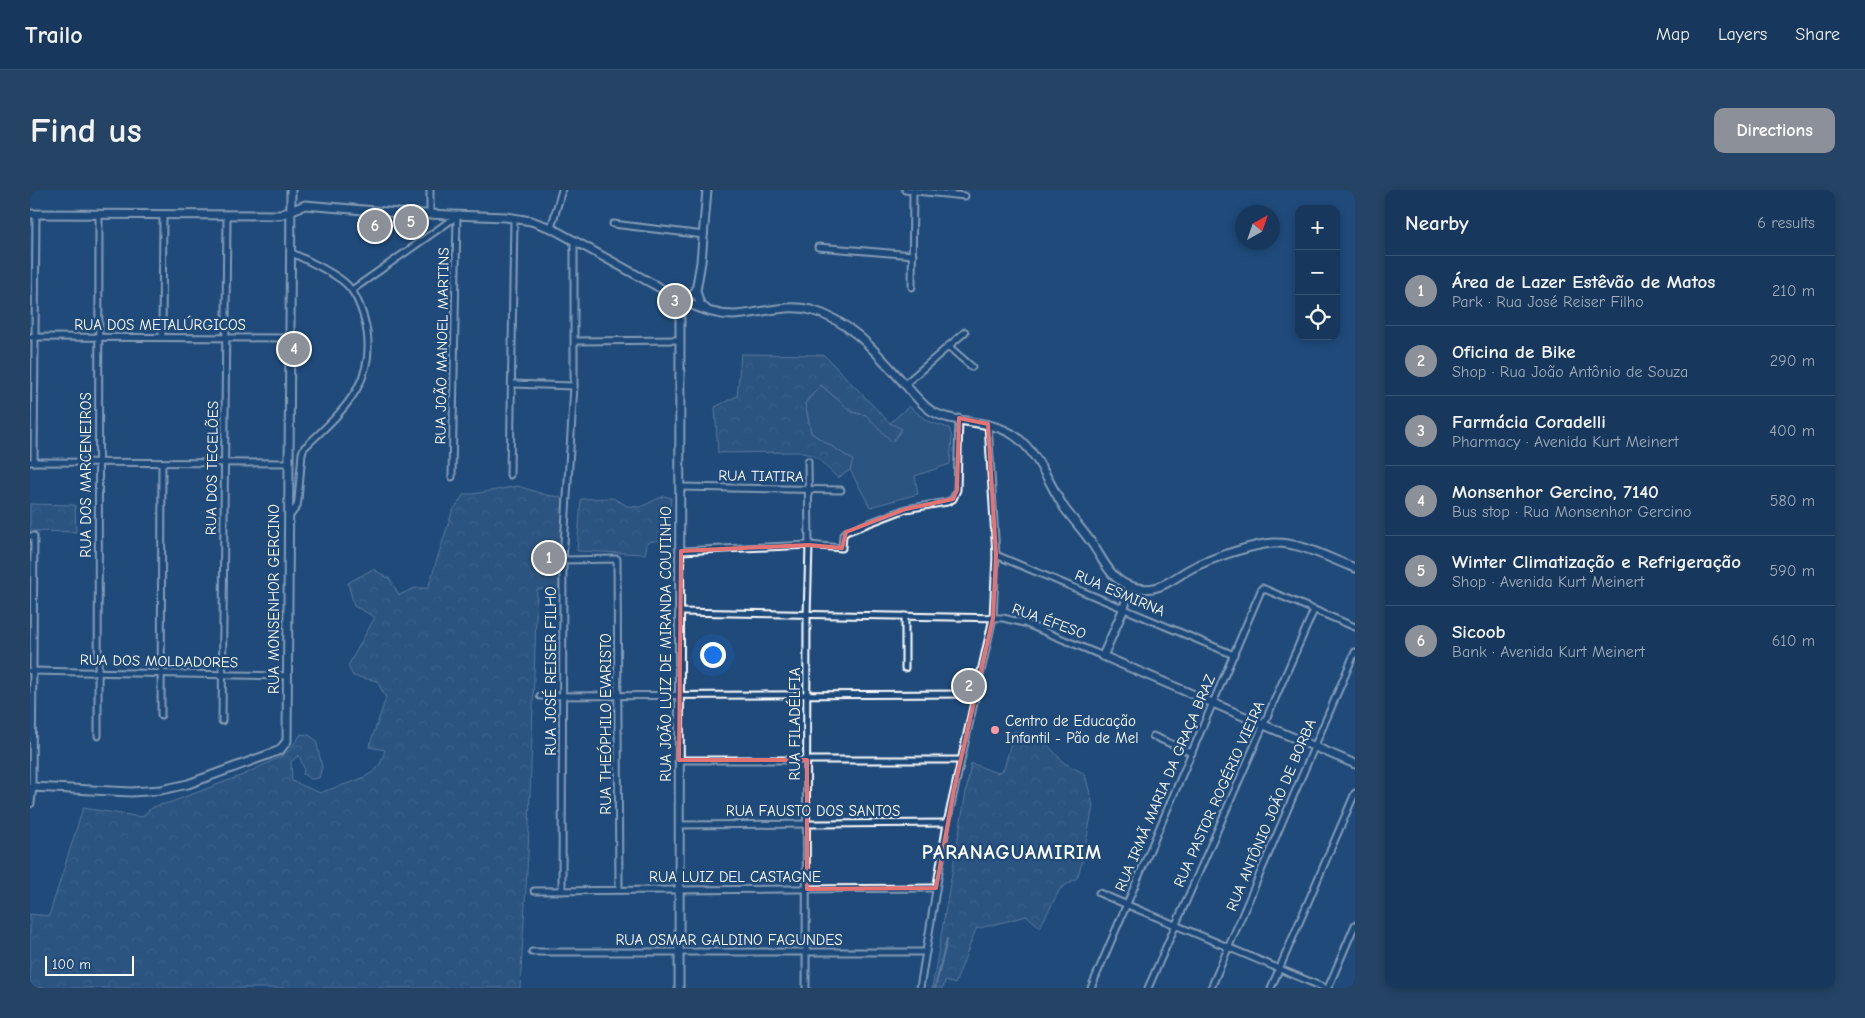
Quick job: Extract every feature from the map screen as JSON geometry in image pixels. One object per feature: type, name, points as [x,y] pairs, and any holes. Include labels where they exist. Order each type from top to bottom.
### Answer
[{"type":"main road","name":"RUA MONSENHOR GERCINO","points":[[31,787],[131,792],[160,790],[188,784],[270,754],[280,750],[287,741],[290,190]]},
{"type":"main road","points":[[707,190],[704,235],[696,291],[700,304],[710,311]]},
{"type":"main road","points":[[33,214],[280,215],[305,205],[430,215],[514,218],[531,221],[551,228],[684,301],[710,311],[736,315],[777,308],[798,308],[826,315],[849,327],[866,340],[930,410],[942,415],[988,424],[1009,432],[1027,447],[1066,509],[1108,568],[1119,580],[1130,586],[1149,589],[1163,586],[1190,569],[1206,562],[1255,546],[1276,543],[1301,547],[1355,568]]},
{"type":"main road","points":[[684,301],[696,291]]},
{"type":"main road","name":"RUA JOÃO LUIZ DE MIRANDA COUTINHO","points":[[679,988],[680,309],[684,301]]},
{"type":"main road","points":[[1103,656],[1124,608],[1130,586]]},
{"type":"main road","name":"RUA ÉFESO","points":[[1103,656],[1355,764]]},
{"type":"main road","points":[[30,803],[31,787]]},
{"type":"street","points":[[430,190],[430,215]]},
{"type":"street","points":[[551,228],[562,190]]},
{"type":"street","points":[[904,190],[966,196]]},
{"type":"street","points":[[912,287],[913,191]]},
{"type":"street","points":[[33,214],[32,462],[289,463]]},
{"type":"street","name":"RUA DOS MARCENEIROS","points":[[98,215],[98,736]]},
{"type":"street","points":[[162,337],[163,215]]},
{"type":"street","name":"RUA DOS TECELÕES","points":[[222,721],[227,216]]},
{"type":"street","points":[[352,290],[457,216]]},
{"type":"street","name":"RUA JOÃO MANOEL MARTINS","points":[[452,477],[457,216]]},
{"type":"street","points":[[510,476],[514,218]]},
{"type":"street","points":[[613,224],[704,235]]},
{"type":"street","name":"RUA JOSÉ REISER FILHO","points":[[562,891],[564,560],[574,386],[574,241]]},
{"type":"street","points":[[818,247],[912,255]]},
{"type":"street","points":[[288,518],[297,506],[301,460],[304,448],[339,416],[349,403],[365,370],[369,351],[367,333],[360,307],[352,290],[345,282],[331,273],[290,252]]},
{"type":"street","points":[[905,384],[965,332]]},
{"type":"street","name":"RUA DOS METALÚRGICOS","points":[[32,337],[290,338]]},
{"type":"street","points":[[575,341],[680,340]]},
{"type":"street","points":[[948,346],[972,367]]},
{"type":"street","points":[[512,384],[574,386]]},
{"type":"street","points":[[680,551],[809,545],[842,548],[843,535],[846,532],[906,509],[947,502],[953,499],[957,490],[959,418]]},
{"type":"street","points":[[920,988],[947,823],[993,618],[996,555],[988,424]]},
{"type":"street","name":"RUA FILADÉLFIA","points":[[806,988],[808,461]]},
{"type":"street","points":[[161,714],[162,463]]},
{"type":"street","name":"RUA TIATIRA","points":[[680,487],[842,490]]},
{"type":"street","points":[[31,787],[32,536]]},
{"type":"street","name":"RUA ESMIRNA","points":[[996,555],[1234,655]]},
{"type":"street","name":"RUA THEÓPHILO EVARISTO","points":[[564,560],[617,558],[619,890]]},
{"type":"street","name":"RUA IRMÃ MARIA DA GRAÇA BRAZ","points":[[1091,988],[1262,588],[1314,610]]},
{"type":"street","points":[[1314,610],[1355,628]]},
{"type":"street","name":"RUA PASTOR ROGÉRIO VIEIRA","points":[[1148,988],[1314,610]]},
{"type":"street","name":"RUA ÉFESO","points":[[680,612],[1014,620],[1103,656]]},
{"type":"street","points":[[905,616],[905,668]]},
{"type":"street","name":"RUA ANTÔNIO JOÃO DE BORBA","points":[[1211,988],[1355,652]]},
{"type":"street","name":"RUA DOS MOLDADORES","points":[[31,671],[287,676]]},
{"type":"street","points":[[540,696],[977,694]]},
{"type":"street","points":[[1153,736],[1192,753]]},
{"type":"street","points":[[679,760],[961,760]]},
{"type":"street","points":[[1271,988],[1355,793]]},
{"type":"street","name":"RUA FAUSTO DOS SANTOS","points":[[679,825],[947,823]]},
{"type":"street","name":"RUA LUIZ DEL CASTAGNE","points":[[534,891],[936,888]]},
{"type":"street","points":[[1099,893],[1327,988],[1355,925]]},
{"type":"street","name":"RUA OSMAR GALDINO FAGUNDES","points":[[532,952],[926,952]]},
{"type":"highlighted area","points":[[959,418],[988,424],[996,555],[993,618],[954,790],[936,888],[807,889],[807,760],[679,760],[681,551],[809,545],[842,548],[846,532],[906,509],[953,499],[957,490]]},
{"type":"green space","points":[[741,354],[824,355],[890,423],[902,429],[892,442],[866,415],[852,412],[821,385],[805,403],[811,433],[853,460],[850,470],[838,478],[815,456],[798,452],[718,453],[715,407],[737,396]]},
{"type":"green space","points":[[821,385],[852,412],[866,415],[892,441],[890,423],[909,406],[927,421],[949,428],[952,437],[950,464],[915,476],[918,494],[870,507],[850,470],[852,460],[811,433],[805,403]]},
{"type":"green space","points":[[518,486],[546,495],[560,497],[565,505],[559,589],[537,589],[528,854],[520,988],[30,988],[30,914],[49,916],[83,808],[142,817],[154,807],[245,774],[282,756],[290,750],[301,734],[309,735],[316,740],[322,767],[319,778],[311,779],[303,774],[304,769],[299,755],[291,762],[292,781],[320,793],[358,780],[377,768],[385,750],[369,747],[386,698],[377,681],[353,676],[348,666],[375,617],[354,606],[348,583],[373,569],[390,579],[399,595],[415,588],[428,588],[452,512],[464,494]]},
{"type":"green space","points":[[664,496],[671,498],[668,539],[648,542],[645,554],[577,551],[581,499],[613,498],[627,506],[640,507]]},
{"type":"green space","points":[[30,504],[75,505],[76,532],[30,531]]},
{"type":"green space","points":[[1014,731],[1045,742],[1064,763],[1085,774],[1093,806],[1082,863],[1077,878],[1060,889],[1040,927],[1027,916],[976,929],[955,984],[945,981],[943,988],[932,988],[971,763],[997,773],[1004,769]]},
{"type":"waterway","points":[[935,988],[947,939]]},
{"type":"place","name":"Winter Climatização e Refrigeração","points":[[411,222]]},
{"type":"place","name":"Sicoob","points":[[375,226]]},
{"type":"place","name":"Farmácia Coradelli","points":[[675,301]]},
{"type":"place","name":"Monsenhor Gercino, 7140","points":[[294,349]]},
{"type":"place","name":"Área de Lazer Estêvão de Matos","points":[[549,558]]},
{"type":"place","name":"Oficina de Bike","points":[[969,686]]},
{"type":"place","name":"Centro de Educação Infantil - Pão de Mel","points":[[995,730]]},
{"type":"district","name":"PARANAGUAMIRIM","points":[[1012,852]]}]
